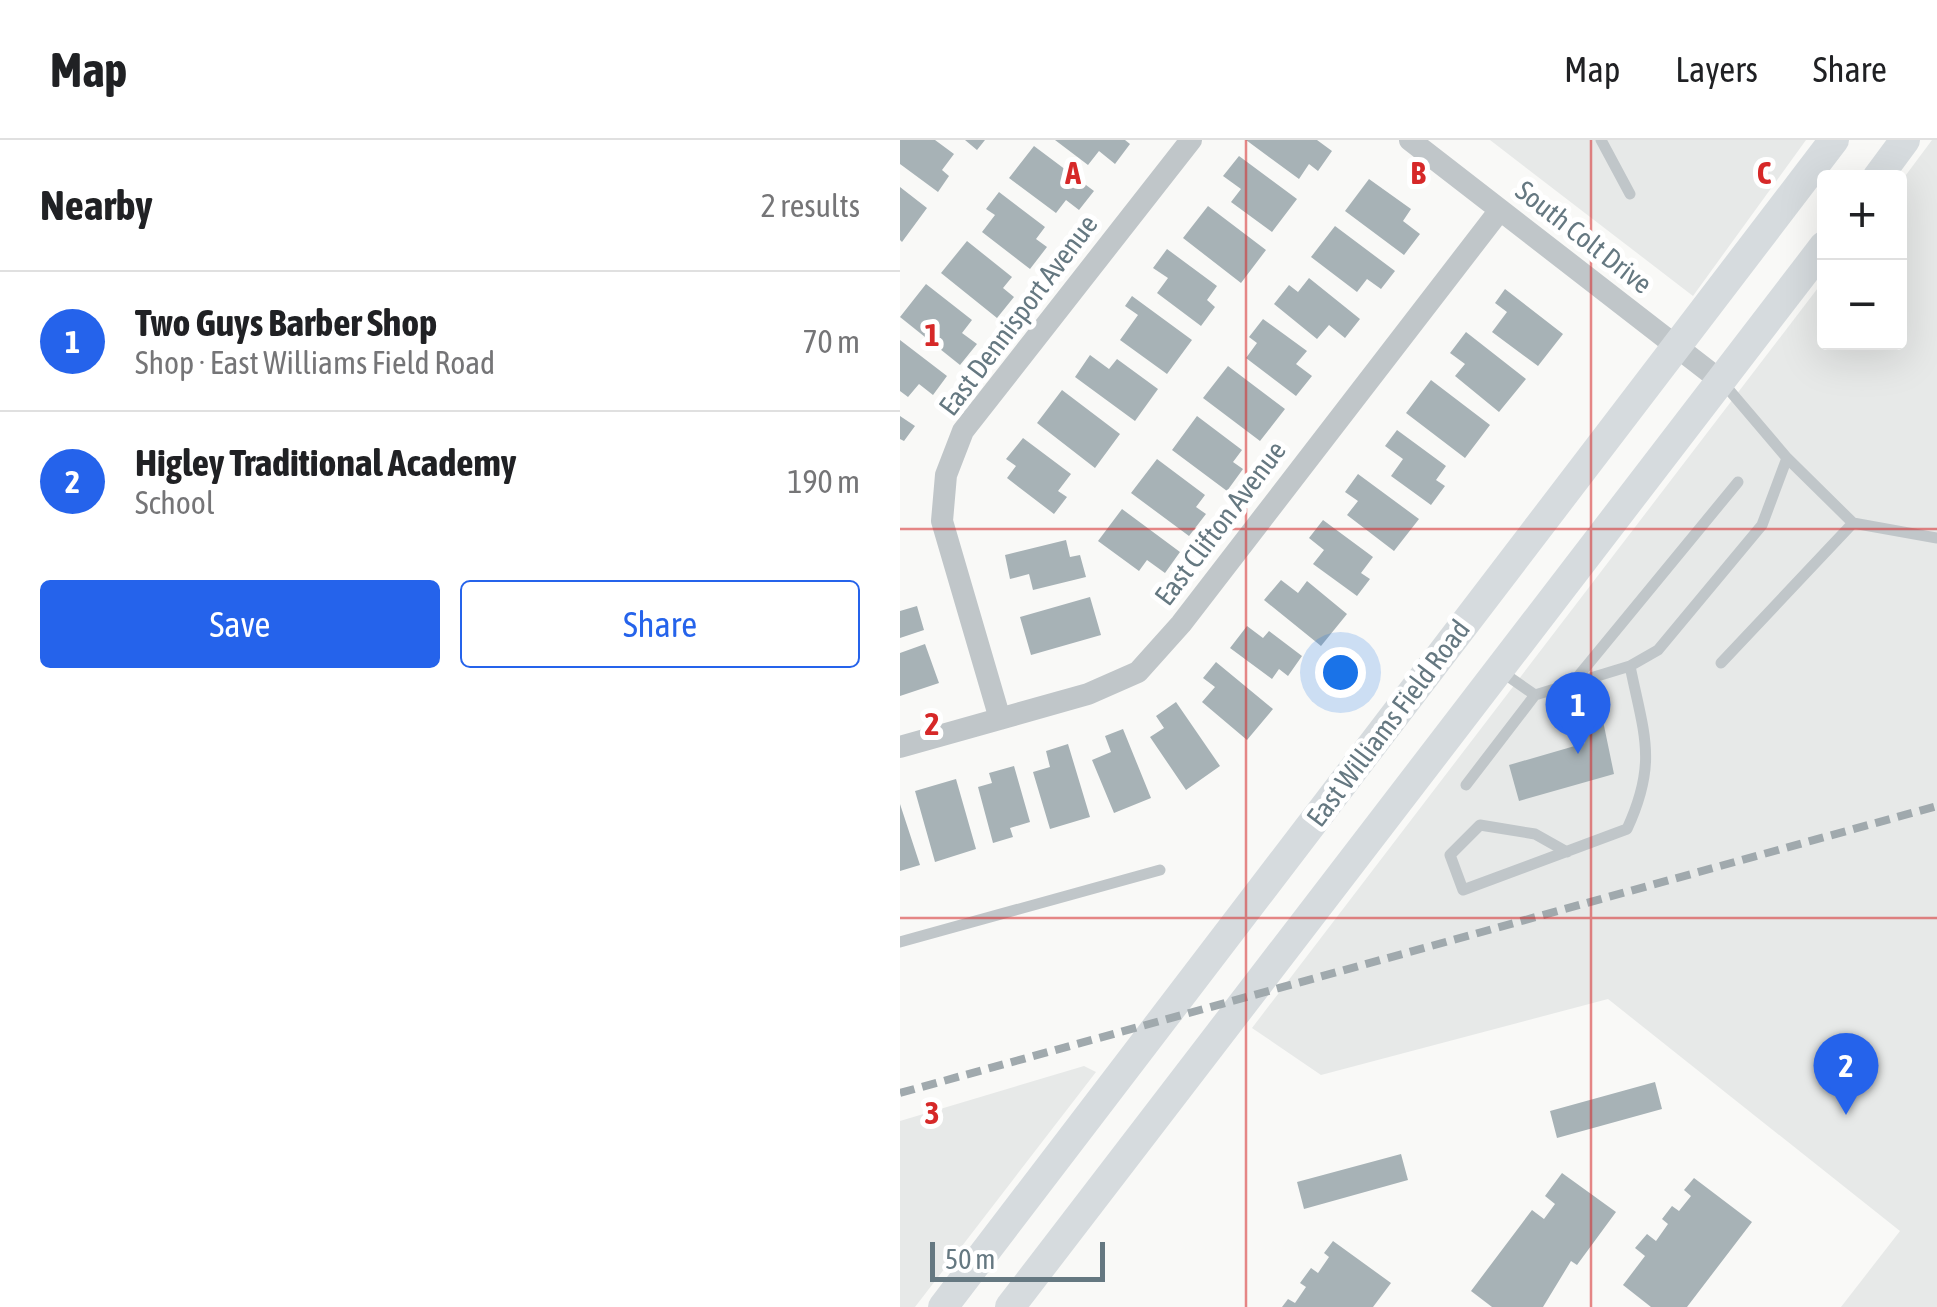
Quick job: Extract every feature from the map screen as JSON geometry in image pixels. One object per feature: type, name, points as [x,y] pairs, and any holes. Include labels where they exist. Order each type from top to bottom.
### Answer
[{"type":"main road","name":"East Williams Field Road","points":[[943,1307],[1834,140]]},
{"type":"main road","points":[[1883,170],[1906,140]]},
{"type":"main road","name":"East Williams Field Road","points":[[1010,1307],[1817,255]]},
{"type":"street","name":"East Dennisport Avenue","points":[[1000,719],[942,521],[946,475],[963,431],[1191,140]]},
{"type":"street","name":"South Colt Drive","points":[[1410,140],[1721,380]]},
{"type":"street","name":"East Clifton Avenue","points":[[900,747],[1088,694],[1138,672],[1182,624],[1500,210]]},
{"type":"lane","points":[[1601,140],[1630,194]]},
{"type":"lane","points":[[1721,380],[1786,458],[1853,523],[1937,538]]},
{"type":"lane","points":[[1466,786],[1535,696],[1630,666],[1658,650],[1762,525],[1786,458]]},
{"type":"lane","points":[[1571,685],[1738,482]]},
{"type":"lane","points":[[1721,663],[1853,523]]},
{"type":"lane","points":[[1566,852],[1535,834],[1480,825],[1450,855],[1463,890],[1566,852],[1627,829],[1644,792],[1649,757],[1630,666]]},
{"type":"lane","points":[[1499,670],[1535,696]]},
{"type":"lane","points":[[900,942],[1160,870]]},
{"type":"shaded area","points":[[1490,140],[1806,140],[1693,296]]},
{"type":"shaded area","points":[[1932,140],[1937,140],[1937,1307],[1841,1307],[1900,1231],[1608,999],[1321,1075],[1252,1028],[1817,289],[1817,350],[1907,350],[1907,174]]},
{"type":"shaded area","points":[[1084,1066],[1096,1072],[915,1307],[900,1307],[900,1121]]},
{"type":"building","points":[[900,140],[935,140],[954,154],[942,170],[949,176],[938,192],[900,164]]},
{"type":"building","points":[[965,140],[985,140],[977,150]]},
{"type":"building","points":[[1055,140],[1125,140],[1130,144],[1115,164],[1099,151],[1088,165]]},
{"type":"building","points":[[1246,140],[1317,140],[1332,151],[1318,171],[1309,164],[1299,179]]},
{"type":"building","points":[[1034,146],[1094,191],[1079,210],[1066,200],[1056,213],[1009,178]]},
{"type":"building","points":[[1239,156],[1297,199],[1272,232],[1231,202],[1241,189],[1223,176]]},
{"type":"building","points":[[1369,179],[1411,209],[1403,221],[1420,234],[1404,255],[1345,211]]},
{"type":"building","points":[[900,187],[927,208],[902,242],[900,240]]},
{"type":"building","points":[[999,192],[1045,227],[1036,239],[1047,247],[1030,269],[982,232],[995,215],[986,209]]},
{"type":"building","points":[[1208,206],[1266,250],[1241,283],[1183,238]]},
{"type":"building","points":[[1335,226],[1395,271],[1381,289],[1367,279],[1357,292],[1311,257]]},
{"type":"building","points":[[967,241],[1012,277],[1003,288],[1014,297],[997,318],[941,273]]},
{"type":"building","points":[[1167,249],[1217,286],[1207,300],[1215,307],[1201,326],[1157,293],[1168,278],[1153,268]]},
{"type":"building","points":[[1309,278],[1360,319],[1345,338],[1329,325],[1317,339],[1274,304],[1289,285],[1298,292]]},
{"type":"building","points":[[926,284],[972,320],[962,333],[977,344],[960,365],[900,317]]},
{"type":"building","points":[[1505,289],[1563,334],[1538,366],[1492,332],[1507,312],[1495,303]]},
{"type":"building","points":[[1132,296],[1192,340],[1167,374],[1120,340],[1138,315],[1125,306]]},
{"type":"building","points":[[1263,319],[1307,351],[1296,364],[1312,376],[1296,396],[1246,358],[1257,343],[1249,337]]},
{"type":"building","points":[[1466,332],[1526,379],[1499,412],[1455,376],[1465,364],[1450,353]]},
{"type":"building","points":[[900,340],[947,376],[933,395],[919,384],[908,397],[900,391]]},
{"type":"building","points":[[1090,355],[1109,369],[1117,359],[1158,389],[1135,421],[1075,377]]},
{"type":"building","points":[[1228,366],[1285,409],[1260,441],[1203,398]]},
{"type":"building","points":[[1431,380],[1490,425],[1465,458],[1406,413]]},
{"type":"building","points":[[1062,390],[1120,434],[1095,468],[1037,423]]},
{"type":"building","points":[[900,416],[915,426],[904,441],[900,439]]},
{"type":"building","points":[[1197,416],[1242,450],[1233,462],[1243,469],[1227,491],[1172,450]]},
{"type":"building","points":[[1397,430],[1446,466],[1436,480],[1445,486],[1431,505],[1391,476],[1403,459],[1385,446]]},
{"type":"building","points":[[1023,438],[1071,474],[1058,491],[1067,497],[1054,514],[1007,478],[1016,466],[1006,459]]},
{"type":"building","points":[[1157,459],[1205,495],[1196,507],[1206,514],[1189,536],[1131,493]]},
{"type":"building","points":[[1358,474],[1419,519],[1394,551],[1347,515],[1358,501],[1345,492]]},
{"type":"building","points":[[1122,509],[1180,552],[1165,573],[1147,560],[1139,571],[1098,541]]},
{"type":"building","points":[[1323,520],[1373,557],[1361,573],[1370,579],[1357,596],[1313,564],[1324,550],[1309,538]]},
{"type":"building","points":[[1066,540],[1070,557],[1080,555],[1086,577],[1033,590],[1029,574],[1010,579],[1005,555]]},
{"type":"building","points":[[1281,580],[1298,593],[1307,581],[1347,614],[1321,646],[1264,600]]},
{"type":"building","points":[[1090,597],[1101,635],[1031,655],[1020,617]]},
{"type":"building","points":[[917,606],[924,630],[900,638],[900,611]]},
{"type":"building","points":[[1247,626],[1263,638],[1269,631],[1302,656],[1288,676],[1279,669],[1272,679],[1230,648]]},
{"type":"building","points":[[925,644],[939,683],[900,696],[900,653]]},
{"type":"building","points":[[1216,662],[1273,709],[1247,740],[1202,702],[1215,687],[1203,678]]},
{"type":"building","points":[[1176,702],[1220,766],[1186,790],[1150,737],[1164,728],[1156,716]]},
{"type":"building","points":[[1602,716],[1614,774],[1519,801],[1509,765],[1585,743],[1579,722]]},
{"type":"building","points":[[1123,729],[1151,798],[1114,813],[1092,760],[1111,752],[1105,736]]},
{"type":"building","points":[[1068,744],[1090,817],[1050,829],[1033,772],[1050,767],[1046,751]]},
{"type":"building","points":[[1014,766],[1030,822],[1010,828],[1013,837],[993,843],[978,787],[992,783],[989,773]]},
{"type":"building","points":[[956,779],[976,849],[935,862],[915,791]]},
{"type":"building","points":[[900,804],[920,865],[900,871]]},
{"type":"building","points":[[1655,1082],[1662,1109],[1557,1138],[1550,1111]]},
{"type":"building","points":[[1401,1154],[1408,1180],[1304,1209],[1297,1182]]},
{"type":"building","points":[[1562,1173],[1616,1212],[1577,1265],[1571,1261],[1543,1307],[1492,1307],[1471,1291],[1532,1210],[1544,1219],[1555,1204],[1545,1196]]},
{"type":"building","points":[[1694,1178],[1752,1222],[1687,1307],[1651,1307],[1623,1285],[1645,1256],[1635,1248],[1647,1234],[1656,1241],[1668,1224],[1662,1219],[1672,1206],[1679,1211],[1691,1196],[1684,1190]]},
{"type":"building","points":[[1333,1241],[1391,1283],[1373,1307],[1282,1307],[1288,1299],[1295,1303],[1306,1287],[1300,1283],[1311,1268],[1318,1273],[1329,1257],[1324,1253]]},
{"type":"railway","points":[[900,1093],[1937,806]]},
{"type":"place","name":"Two Guys Barber Shop","points":[[1578,754]]},
{"type":"place","name":"Higley Traditional Academy","points":[[1846,1115]]}]
